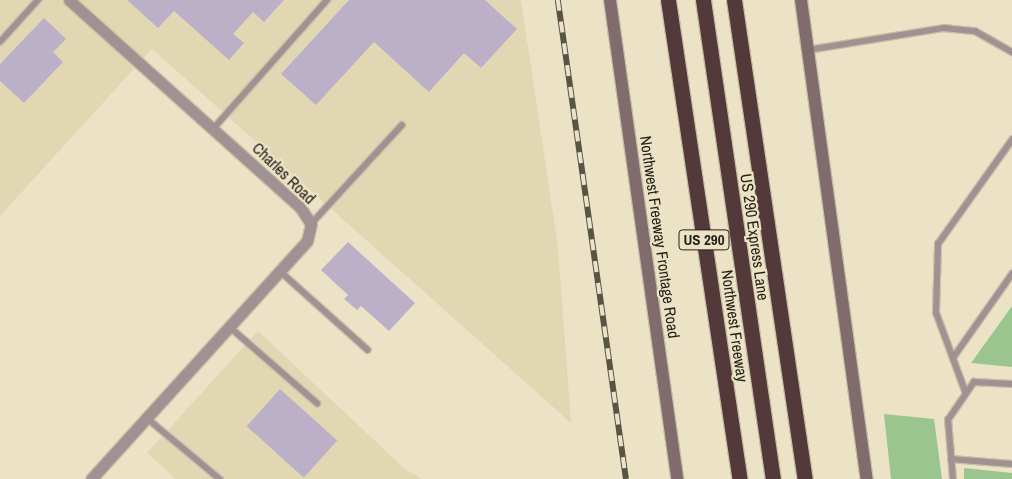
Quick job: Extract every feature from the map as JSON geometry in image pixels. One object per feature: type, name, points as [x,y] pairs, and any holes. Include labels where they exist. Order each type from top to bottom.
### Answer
[{"type":"highway","name":"Northwest Freeway","points":[[668,0],[740,479]]},
{"type":"highway","name":"US 290 Express Lane","points":[[702,0],[774,479]]},
{"type":"highway","points":[[734,0],[806,479]]},
{"type":"main road","name":"Northwest Freeway Frontage Road","points":[[610,0],[677,479]]},
{"type":"main road","points":[[801,0],[867,479]]},
{"type":"street","name":"Charles Road","points":[[69,0],[300,207],[311,224],[307,241],[92,479]]},
{"type":"lane","points":[[0,42],[38,0]]},
{"type":"lane","points":[[213,129],[327,0]]},
{"type":"lane","points":[[808,50],[944,28],[975,31],[1012,52]]},
{"type":"lane","points":[[311,224],[402,125]]},
{"type":"lane","points":[[966,394],[936,313],[938,244],[1012,140]]},
{"type":"lane","points":[[280,271],[368,350]]},
{"type":"lane","points":[[953,358],[1012,274]]},
{"type":"lane","points":[[230,327],[318,403]]},
{"type":"lane","points":[[953,479],[948,420],[974,382],[1012,384]]},
{"type":"lane","points":[[147,418],[220,479]]},
{"type":"lane","points":[[951,459],[1012,464]]},
{"type":"shaded area","points":[[0,0],[521,0],[558,247],[571,423],[152,49],[0,216]]},
{"type":"shaded area","points":[[258,331],[405,469],[422,479],[176,479],[147,453]]},
{"type":"green space","points":[[1012,306],[1012,367],[971,363]]},
{"type":"green space","points":[[884,414],[934,419],[942,479],[891,479]]},
{"type":"green space","points":[[964,468],[1012,473],[1012,479],[964,479]]},
{"type":"building","points":[[127,0],[284,0],[264,22],[253,12],[233,34],[244,43],[229,60],[174,11],[158,28]]},
{"type":"building","points":[[349,0],[485,0],[517,29],[481,68],[464,53],[429,92],[374,42],[316,105],[281,74]]},
{"type":"building","points":[[44,18],[66,39],[53,52],[63,62],[24,103],[0,81],[0,64]]},
{"type":"building","points":[[348,242],[415,303],[389,331],[361,306],[357,310],[344,299],[348,295],[321,270]]},
{"type":"building","points":[[280,389],[337,441],[304,478],[247,426]]},
{"type":"railway","points":[[558,0],[626,479]]}]
